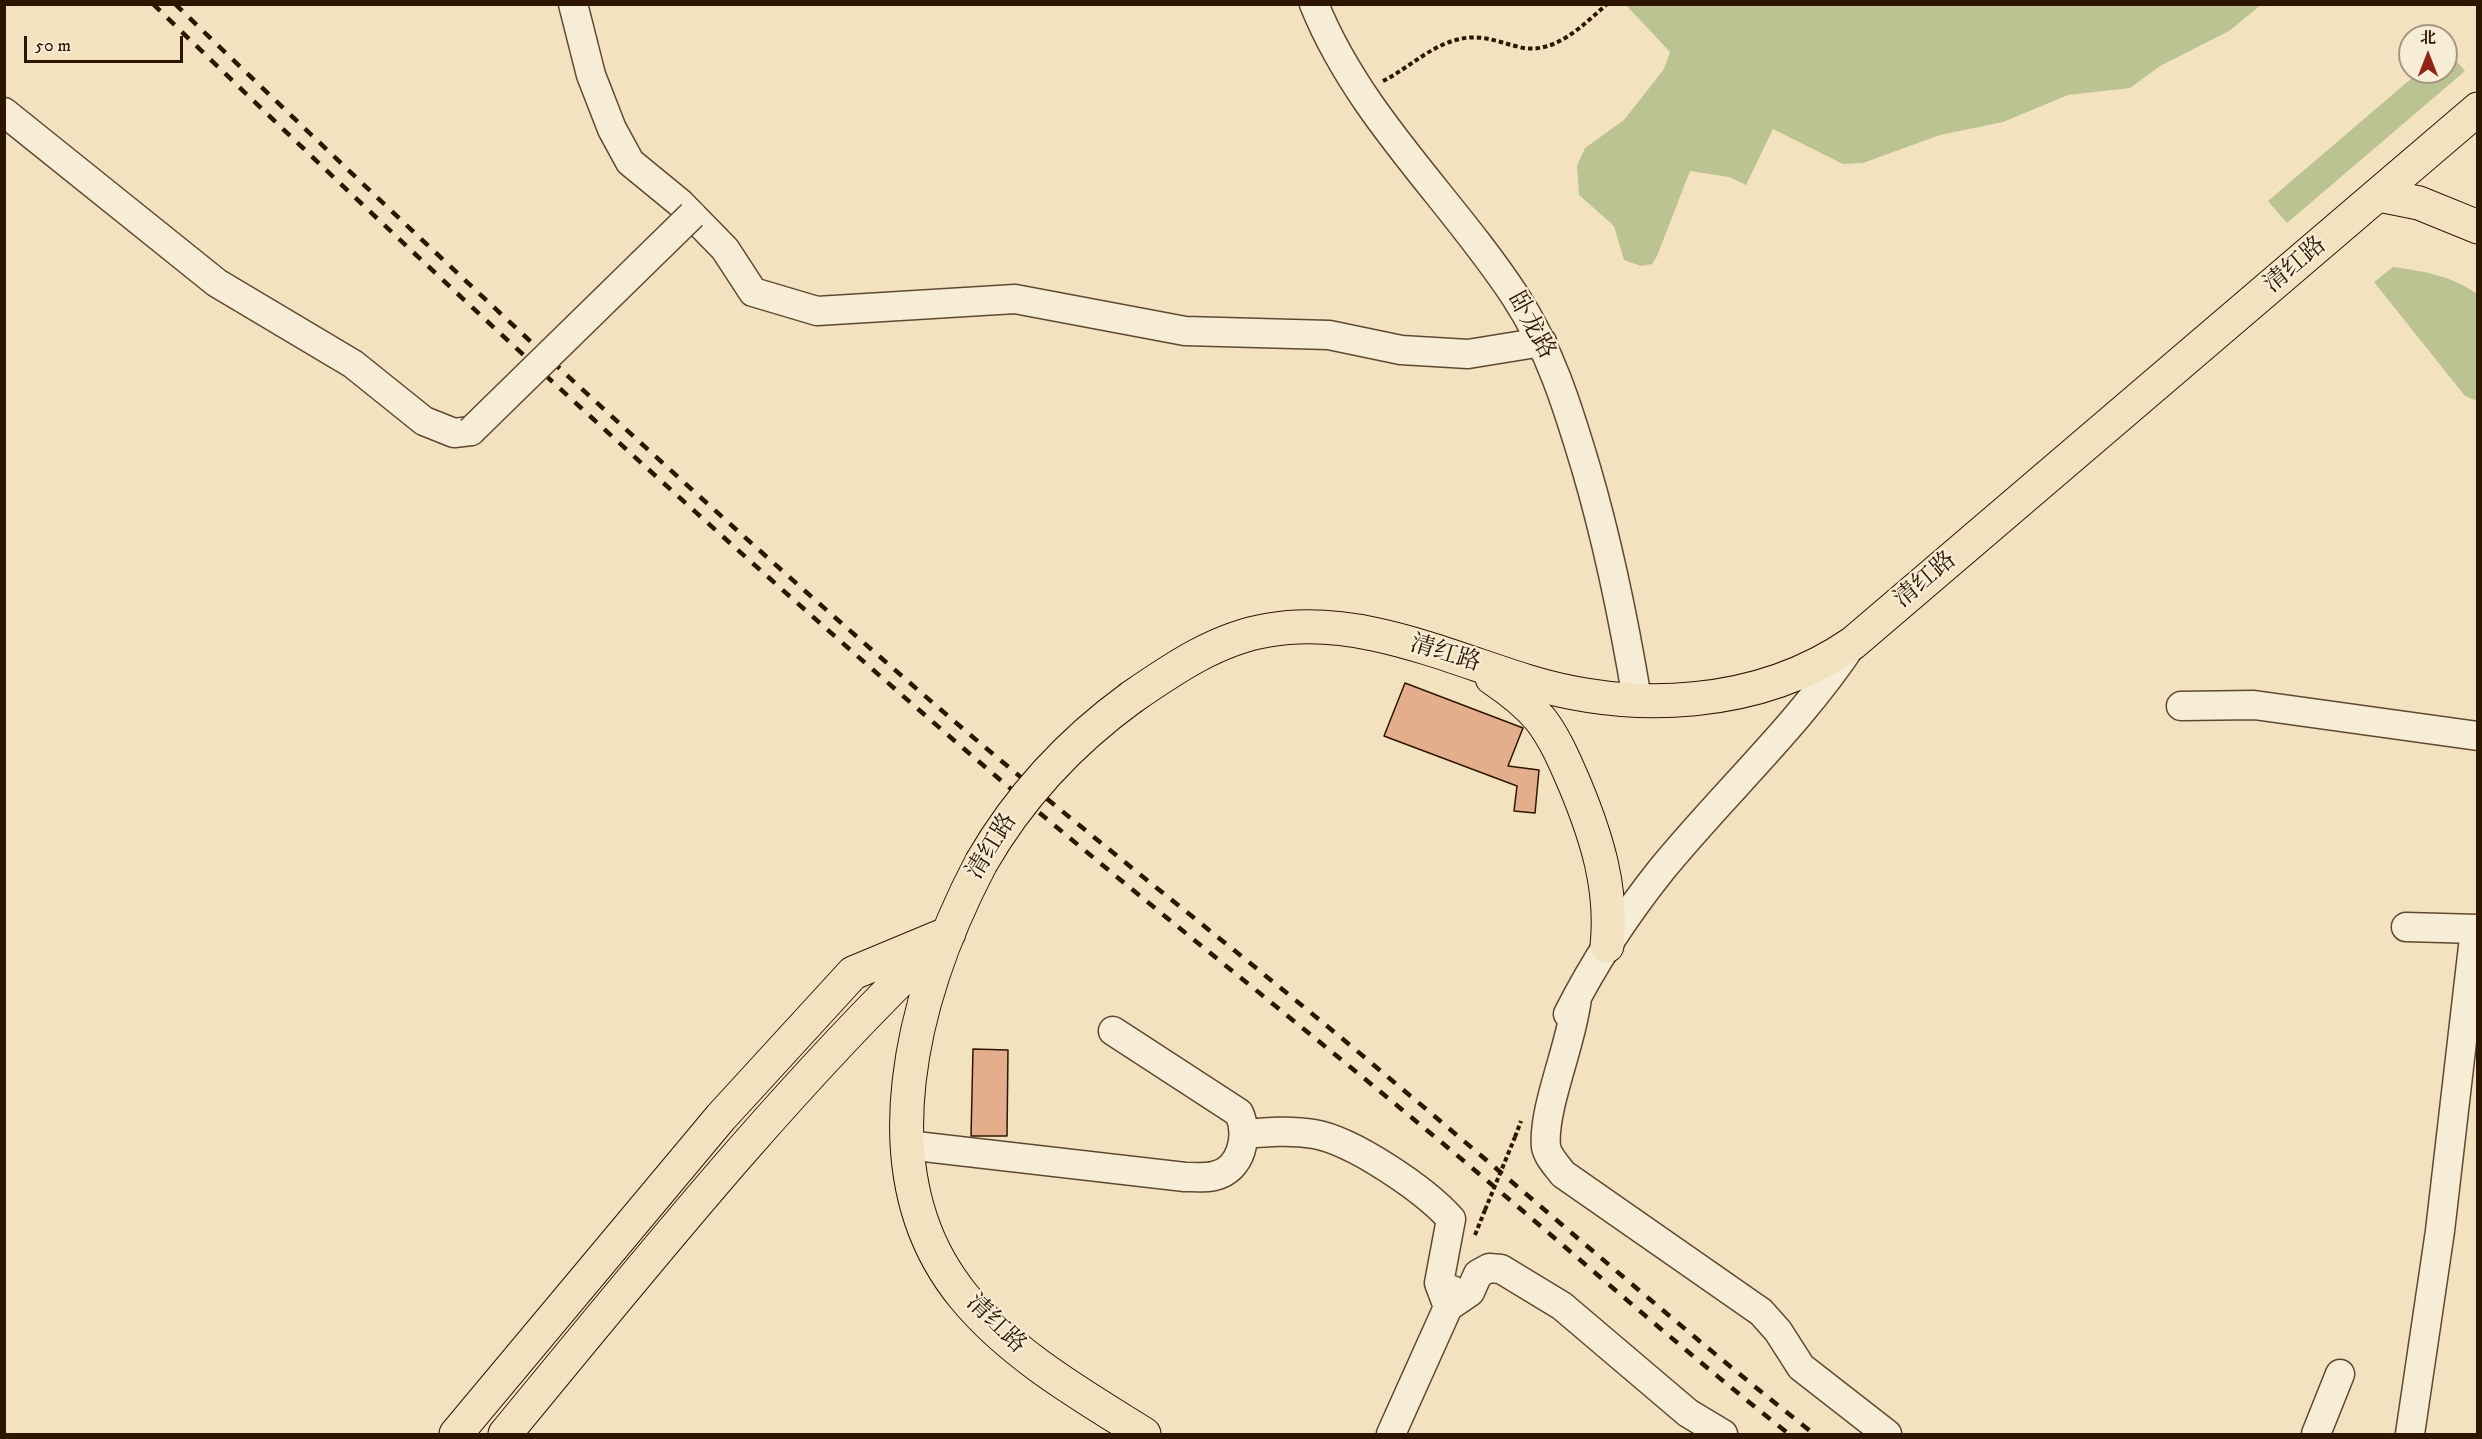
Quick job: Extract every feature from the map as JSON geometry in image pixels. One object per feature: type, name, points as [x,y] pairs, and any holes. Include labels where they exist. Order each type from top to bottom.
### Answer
[{"type":"main road","name":"清红路","points":[[1144,1434],[1040,1366],[985,1320],[943,1268],[922,1226],[910,1177],[907,1110],[914,1058],[926,1005],[949,933],[981,863],[1008,819],[1038,781],[1092,728],[1132,698],[1212,647],[1245,635],[1270,630],[1320,627],[1387,637],[1560,690],[1637,699],[1712,697],[1764,687],[1810,670],[1853,643],[2478,109]]},
{"type":"main road","points":[[2379,195],[2408,200],[2442,211],[2478,227]]},
{"type":"main road","points":[[2442,211],[2478,207]]},
{"type":"main road","points":[[1448,655],[1512,693],[1539,718],[1556,744],[1585,809],[1602,862],[1609,905],[1607,946]]},
{"type":"main road","points":[[456,1434],[721,1117],[853,973],[949,933]]},
{"type":"main road","points":[[505,1434],[800,1086],[880,999],[949,933]]},
{"type":"street","points":[[573,4],[591,75],[612,129],[630,162],[692,215],[725,249],[753,292],[816,311],[1015,299],[1185,331],[1329,335],[1401,350],[1468,354],[1542,342]]},
{"type":"street","name":"卧龙路","points":[[1314,4],[1327,34],[1361,91],[1490,260],[1542,342],[1559,384],[1592,489],[1622,613],[1637,699]]},
{"type":"street","points":[[4,112],[217,283],[353,364],[424,421],[454,433],[471,431],[692,215]]},
{"type":"street","points":[[1546,1062],[1577,997],[1607,946],[1661,870],[1798,719],[1853,643]]},
{"type":"street","points":[[2181,706],[2254,705],[2478,736]]},
{"type":"street","points":[[2406,927],[2476,929],[2440,1231],[2410,1434]]},
{"type":"street","points":[[1577,997],[1574,1023],[1550,1110],[1546,1148],[1550,1157],[1563,1174],[1761,1312],[1778,1331],[1801,1367],[1887,1434]]},
{"type":"street","points":[[907,1145],[1185,1177],[1215,1176],[1231,1166],[1239,1156],[1244,1134],[1245,1126],[1239,1113],[1113,1031]]},
{"type":"street","points":[[1244,1134],[1284,1131],[1330,1138],[1362,1154],[1435,1202],[1451,1220],[1439,1283],[1451,1296]]},
{"type":"street","points":[[1451,1296],[1470,1292],[1478,1274],[1489,1268],[1501,1269],[1562,1306],[1688,1413],[1723,1434]]},
{"type":"street","points":[[1391,1434],[1451,1296]]},
{"type":"street","points":[[2316,1434],[2340,1374]]},
{"type":"path","points":[[1361,91],[1387,79],[1436,48],[1461,39],[1486,37],[1521,48],[1539,48],[1557,42],[1573,34],[1607,4]]},
{"type":"path","points":[[1485,1210],[1515,1137]]},
{"type":"green space","points":[[1626,5],[2261,5],[2229,31],[2160,66],[2130,88],[2068,95],[2003,122],[1940,135],[1863,163],[1843,164],[1773,129],[1746,185],[1729,177],[1690,171],[1657,256],[1652,264],[1641,266],[1624,260],[1614,226],[1579,195],[1577,166],[1585,148],[1624,120],[1664,69],[1670,52]]},
{"type":"green space","points":[[2458,63],[2465,71],[2458,77]]},
{"type":"green space","points":[[2405,84],[2450,84],[2287,223],[2268,201]]},
{"type":"green space","points":[[2393,267],[2447,279],[2477,294],[2477,401],[2465,396],[2374,282]]},
{"type":"building","points":[[1405,683],[1523,728],[1508,766],[1539,770],[1535,813],[1514,811],[1517,786],[1384,736]]},
{"type":"building","points":[[973,1049],[1008,1050],[1007,1136],[971,1136]]},
{"type":"railway","points":[[153,4],[542,372],[840,641],[1062,831],[1429,1132],[1789,1434]]},
{"type":"railway","points":[[175,4],[556,365],[848,629],[1002,762],[1340,1036],[1655,1304],[1814,1434]]}]
